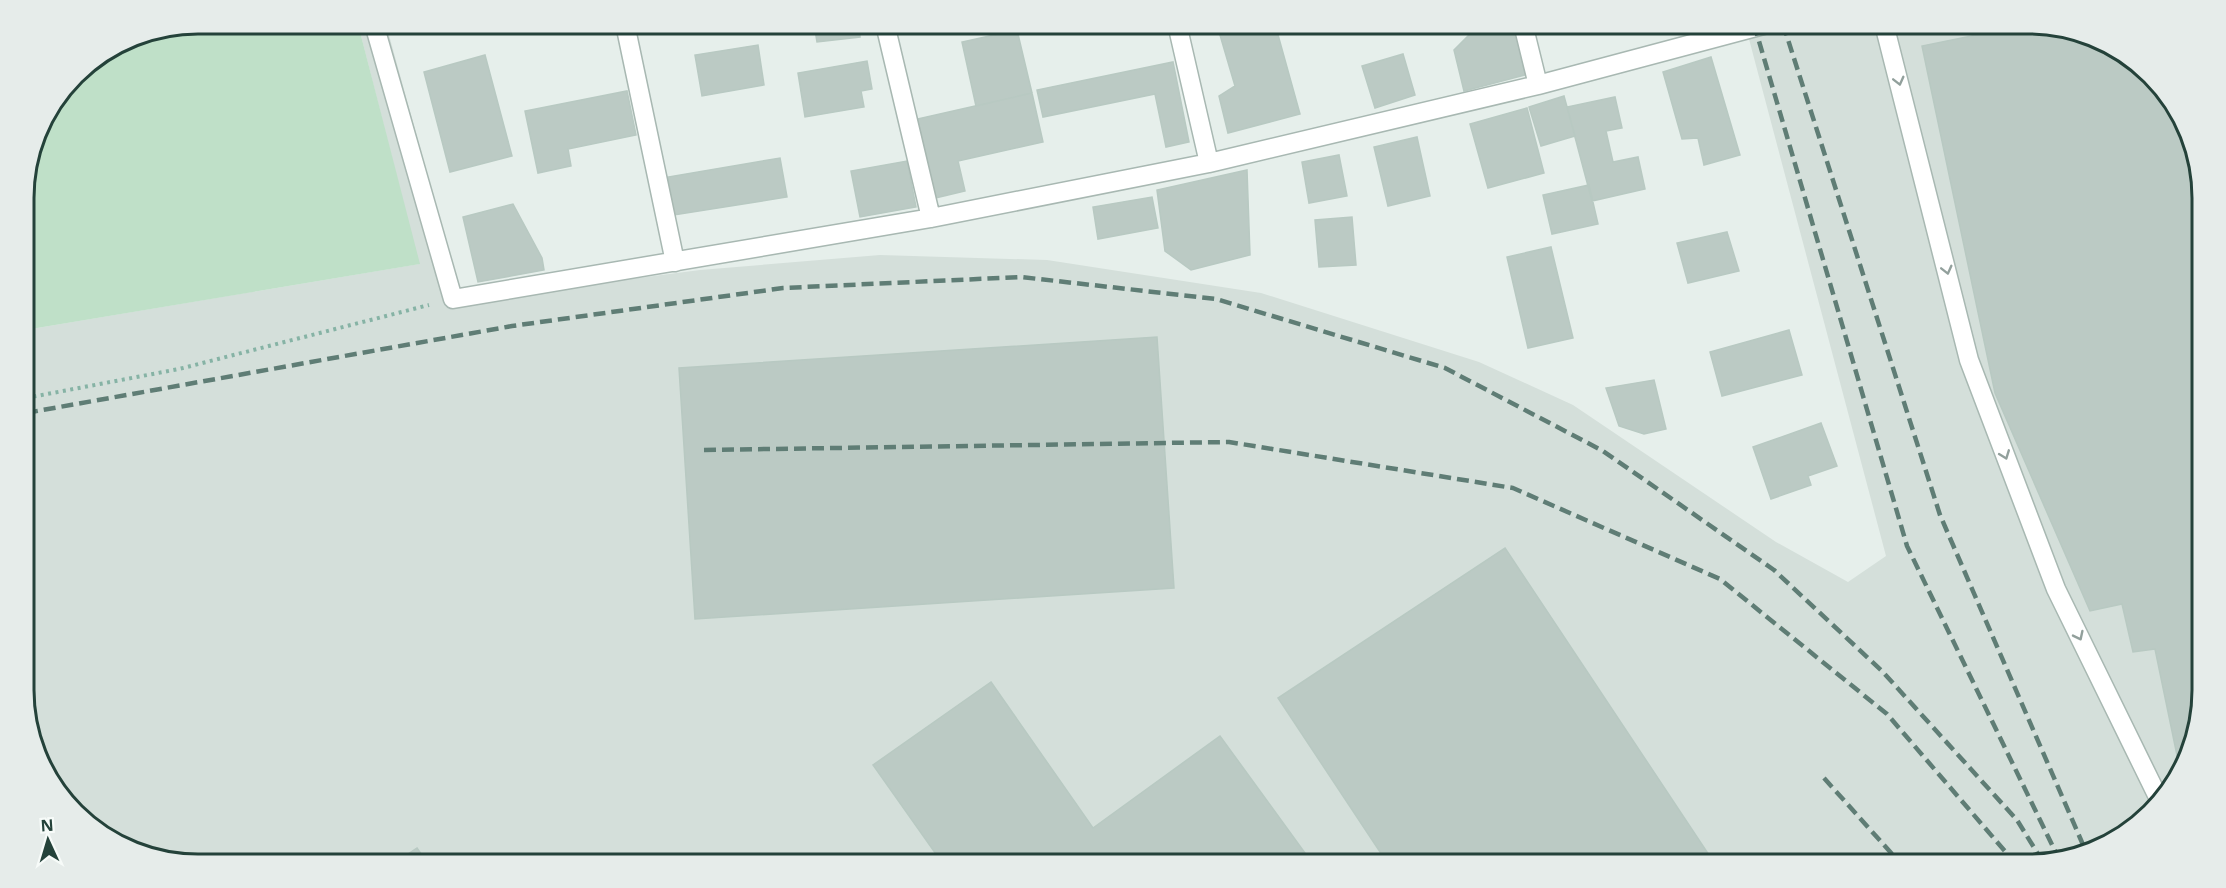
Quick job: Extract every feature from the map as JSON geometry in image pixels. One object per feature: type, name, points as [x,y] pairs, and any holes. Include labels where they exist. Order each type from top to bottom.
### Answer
[{"type":"street","points":[[377,34],[453,299],[931,218],[1209,163],[1538,85],[1729,34]]},
{"type":"street","points":[[627,34],[675,262]]},
{"type":"street","points":[[887,34],[931,218]]},
{"type":"street","points":[[1180,34],[1209,163]]},
{"type":"street","points":[[1525,34],[1538,85]]},
{"type":"street","points":[[1887,34],[1970,360],[2056,589],[2156,792]]},
{"type":"path","points":[[35,396],[179,369],[453,299]]},
{"type":"shaded area","points":[[361,34],[389,34],[462,301],[700,270],[880,255],[1047,260],[1261,293],[1479,362],[1573,405],[1776,542],[1848,582],[1886,556],[1748,34],[2028,34],[2049,36],[2070,40],[2100,51],[2136,75],[2151,90],[2170,116],[2186,156],[2192,198],[2192,690],[2190,711],[2186,732],[2175,762],[2164,781],[2144,806],[2110,832],[2090,841],[2070,848],[2038,853],[198,854],[177,852],[156,848],[126,837],[90,813],[62,781],[43,742],[34,690],[35,328],[419,264]]},
{"type":"green space","points":[[198,34],[361,34],[420,264],[35,328],[35,188],[40,156],[51,126],[75,90],[90,75],[116,56],[146,43]]},
{"type":"building","points":[[816,34],[860,34],[860,37],[817,42]]},
{"type":"building","points":[[999,34],[1018,34],[1032,93],[976,106],[962,42]]},
{"type":"building","points":[[1278,34],[1300,114],[1228,133],[1219,96],[1235,86],[1220,35]]},
{"type":"building","points":[[1470,34],[1517,34],[1525,75],[1464,91],[1454,50]]},
{"type":"building","points":[[1981,34],[2028,34],[2080,43],[2100,51],[2136,75],[2164,107],[2179,136],[2186,156],[2192,198],[2192,690],[2186,732],[2177,756],[2155,649],[2133,652],[2122,604],[2090,611],[1995,393],[1922,46]]},
{"type":"building","points":[[758,45],[764,85],[702,96],[695,55]]},
{"type":"building","points":[[1403,54],[1415,95],[1375,108],[1362,66]]},
{"type":"building","points":[[485,55],[512,156],[450,172],[424,72]]},
{"type":"building","points":[[1711,57],[1740,155],[1704,165],[1698,138],[1682,139],[1663,72]]},
{"type":"building","points":[[867,61],[872,89],[861,91],[864,107],[805,117],[798,73]]},
{"type":"building","points":[[1173,62],[1189,142],[1166,147],[1155,94],[1043,117],[1037,90]]},
{"type":"building","points":[[627,91],[636,135],[568,149],[571,166],[538,173],[525,111]]},
{"type":"building","points":[[1032,93],[1043,142],[958,161],[965,191],[931,199],[913,120]]},
{"type":"building","points":[[1564,96],[1575,136],[1541,146],[1529,107]]},
{"type":"building","points":[[1615,97],[1622,128],[1606,131],[1613,162],[1638,157],[1645,189],[1592,201],[1567,107]]},
{"type":"building","points":[[1527,108],[1544,173],[1488,188],[1470,124]]},
{"type":"building","points":[[1417,137],[1430,196],[1388,206],[1374,147]]},
{"type":"building","points":[[1339,155],[1347,196],[1309,203],[1302,162]]},
{"type":"building","points":[[780,158],[787,197],[674,215],[668,177]]},
{"type":"building","points":[[907,161],[916,207],[860,217],[851,171]]},
{"type":"building","points":[[1247,170],[1250,255],[1191,270],[1165,251],[1157,190]]},
{"type":"building","points":[[1589,185],[1598,224],[1552,234],[1543,195]]},
{"type":"building","points":[[1152,197],[1158,228],[1098,239],[1093,207]]},
{"type":"building","points":[[513,204],[542,258],[544,270],[478,282],[463,217]]},
{"type":"building","points":[[1352,217],[1356,265],[1319,267],[1315,220]]},
{"type":"building","points":[[1727,232],[1739,271],[1688,283],[1677,243]]},
{"type":"building","points":[[1551,247],[1573,338],[1528,348],[1507,257]]},
{"type":"building","points":[[1789,330],[1802,375],[1722,396],[1710,352]]},
{"type":"building","points":[[1157,337],[1174,588],[695,619],[679,368]]},
{"type":"building","points":[[1654,380],[1666,429],[1644,434],[1619,426],[1606,388]]},
{"type":"building","points":[[1821,423],[1837,466],[1808,476],[1811,485],[1771,499],[1753,447]]},
{"type":"building","points":[[1505,548],[1708,853],[1381,853],[1278,698]]},
{"type":"building","points":[[991,682],[1093,828],[1220,736],[1305,853],[936,854],[873,765]]},
{"type":"building","points":[[417,848],[421,854],[408,854]]},
{"type":"railway","points":[[1757,34],[1907,546],[2055,851]]},
{"type":"railway","points":[[1786,34],[1940,515],[2083,844]]},
{"type":"railway","points":[[35,411],[512,326],[783,288],[1021,277],[1216,299],[1445,368],[1603,451],[1774,570],[1882,671],[2017,820],[2037,853]]},
{"type":"railway","points":[[704,450],[1229,442],[1513,488],[1720,579],[1887,714],[2007,853]]},
{"type":"railway","points":[[1824,778],[1891,853]]}]
